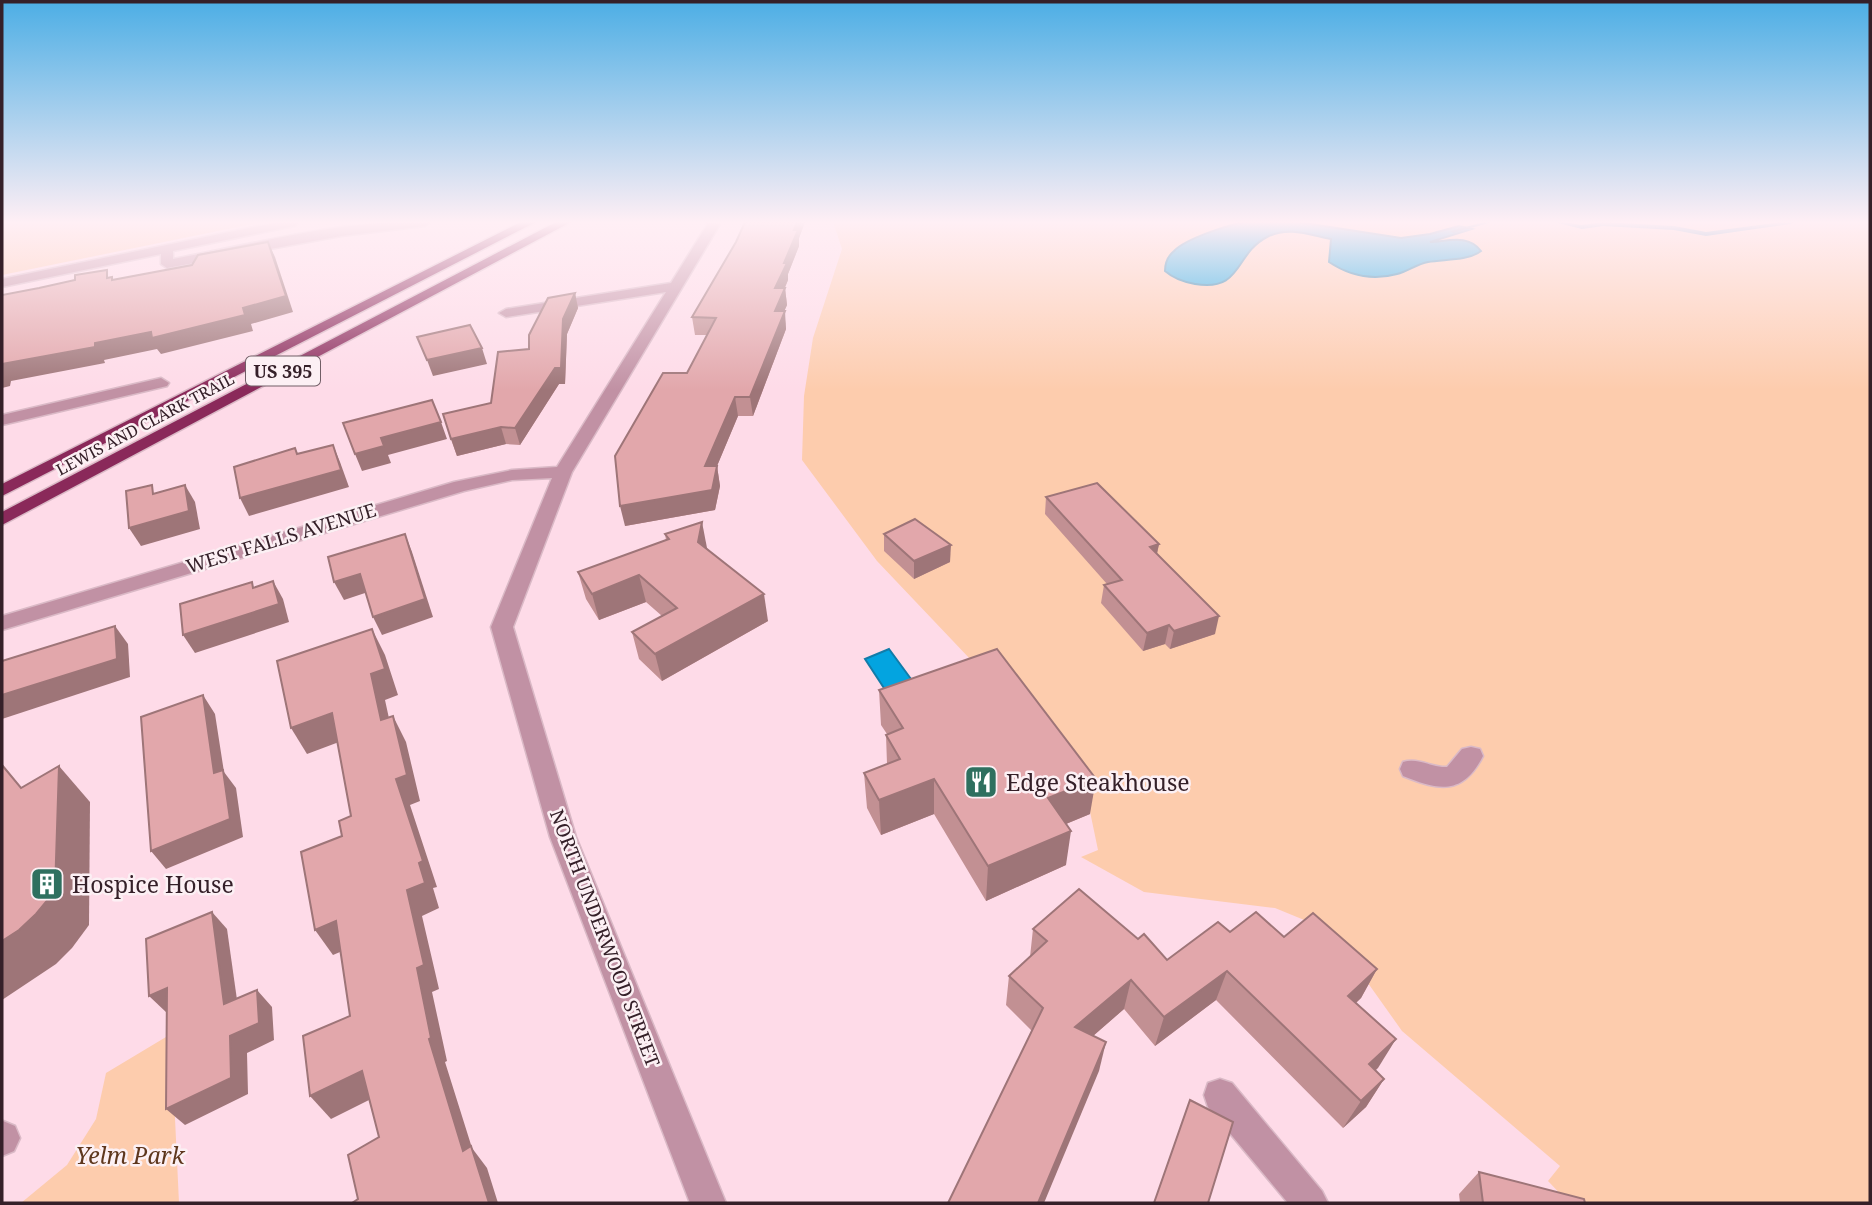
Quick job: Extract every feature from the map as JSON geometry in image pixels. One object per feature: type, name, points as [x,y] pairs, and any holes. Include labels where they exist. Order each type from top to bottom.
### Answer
[{"type":"highway","name":"LEWIS AND CLARK TRAIL","points":[[2,491],[420,278]]},
{"type":"highway","name":"LEWIS AND CLARK TRAIL","points":[[2,519],[458,278]]},
{"type":"street","points":[[2,283],[24,278]]},
{"type":"street","name":"NORTH UNDERWOOD STREET","points":[[680,278],[563,472],[502,627],[563,837],[708,1203]]},
{"type":"street","points":[[506,313],[674,287]]},
{"type":"street","points":[[2,420],[161,383]]},
{"type":"street","name":"WEST FALLS AVENUE","points":[[2,622],[460,486],[512,475],[563,472]]},
{"type":"street","points":[[1412,769],[1438,778],[1449,777],[1464,771],[1471,756]]},
{"type":"street","points":[[1220,1095],[1310,1203]]},
{"type":"green space","points":[[832,278],[1870,278],[1870,1203],[1569,1203],[1548,1181],[1560,1166],[1402,1031],[1331,931],[1275,908],[1144,892],[1081,857],[1098,850],[1083,778],[877,561],[802,460],[804,396],[813,338]]},
{"type":"green space","name":"Yelm Park","points":[[171,1034],[179,1203],[21,1203],[67,1165],[96,1119],[106,1073]]},
{"type":"water","points":[[1177,278],[1228,278],[1211,285]]},
{"type":"water","points":[[889,649],[911,679],[897,708],[865,659]]},
{"type":"building","points":[[75,278],[280,278],[286,296],[243,308],[245,315],[152,338],[151,332],[95,343],[95,347],[2,364],[2,295]]},
{"type":"building","points":[[715,278],[780,278],[775,288],[785,288],[775,311],[785,311],[750,397],[735,397],[705,466],[717,466],[712,490],[620,506],[615,456],[663,373],[687,373],[716,318],[692,317]]},
{"type":"building","points":[[575,293],[563,319],[561,368],[555,368],[515,428],[501,427],[451,439],[443,414],[491,403],[498,352],[529,349],[529,335],[548,298]]},
{"type":"building","points":[[470,325],[482,348],[427,360],[417,337]]},
{"type":"building","points":[[432,400],[441,422],[381,438],[384,446],[355,454],[343,423]]},
{"type":"building","points":[[333,445],[341,470],[240,498],[234,467],[295,448],[297,454]]},
{"type":"building","points":[[1097,483],[1159,544],[1150,547],[1219,616],[1174,631],[1169,625],[1147,633],[1104,585],[1122,580],[1046,497]]},
{"type":"building","points":[[152,485],[153,494],[185,485],[189,511],[129,528],[126,491]]},
{"type":"building","points":[[915,519],[951,545],[914,561],[884,534]]},
{"type":"building","points":[[702,522],[698,542],[764,594],[655,654],[632,632],[677,608],[639,575],[592,594],[578,572],[669,539],[665,534]]},
{"type":"building","points":[[405,534],[425,599],[373,617],[360,574],[334,582],[328,557]]},
{"type":"building","points":[[273,581],[279,604],[183,635],[180,604],[252,582],[253,588]]},
{"type":"building","points":[[115,626],[117,659],[2,695],[2,661]]},
{"type":"building","points":[[372,629],[385,669],[371,674],[381,720],[393,716],[407,775],[396,779],[423,861],[419,863],[425,883],[407,890],[424,965],[417,968],[431,1038],[429,1039],[463,1151],[471,1146],[489,1203],[352,1203],[358,1199],[348,1155],[379,1137],[362,1071],[310,1096],[303,1036],[350,1016],[336,921],[315,930],[301,852],[342,836],[339,821],[351,816],[332,713],[291,728],[277,661]]},
{"type":"building","name":"Edge Steakhouse","points":[[997,649],[1096,779],[1048,798],[1071,831],[988,866],[934,779],[879,800],[864,773],[900,759],[886,735],[903,728],[879,690]]},
{"type":"building","points":[[203,695],[214,773],[223,770],[230,819],[151,851],[141,717]]},
{"type":"building","points":[[2,765],[21,788],[59,766],[55,891],[36,914],[2,941]]},
{"type":"building","points":[[1079,889],[1138,939],[1144,934],[1167,960],[1218,922],[1230,932],[1256,912],[1284,937],[1313,913],[1377,969],[1348,996],[1396,1039],[1369,1064],[1384,1079],[1361,1101],[1227,971],[1164,1017],[1131,980],[1075,1027],[1106,1042],[1038,1203],[948,1203],[1043,1008],[1009,976],[1047,941],[1033,929]]},
{"type":"building","points":[[212,912],[224,1004],[257,990],[259,1023],[230,1036],[231,1078],[166,1109],[167,988],[149,996],[146,939]]},
{"type":"building","points":[[1190,1100],[1233,1122],[1208,1203],[1154,1203]]},
{"type":"building","points":[[1479,1172],[1584,1199],[1585,1203],[1483,1203]]},
{"type":"place","name":"Edge Steakhouse","points":[[981,782]]},
{"type":"place","name":"Hospice House","points":[[47,884]]}]
